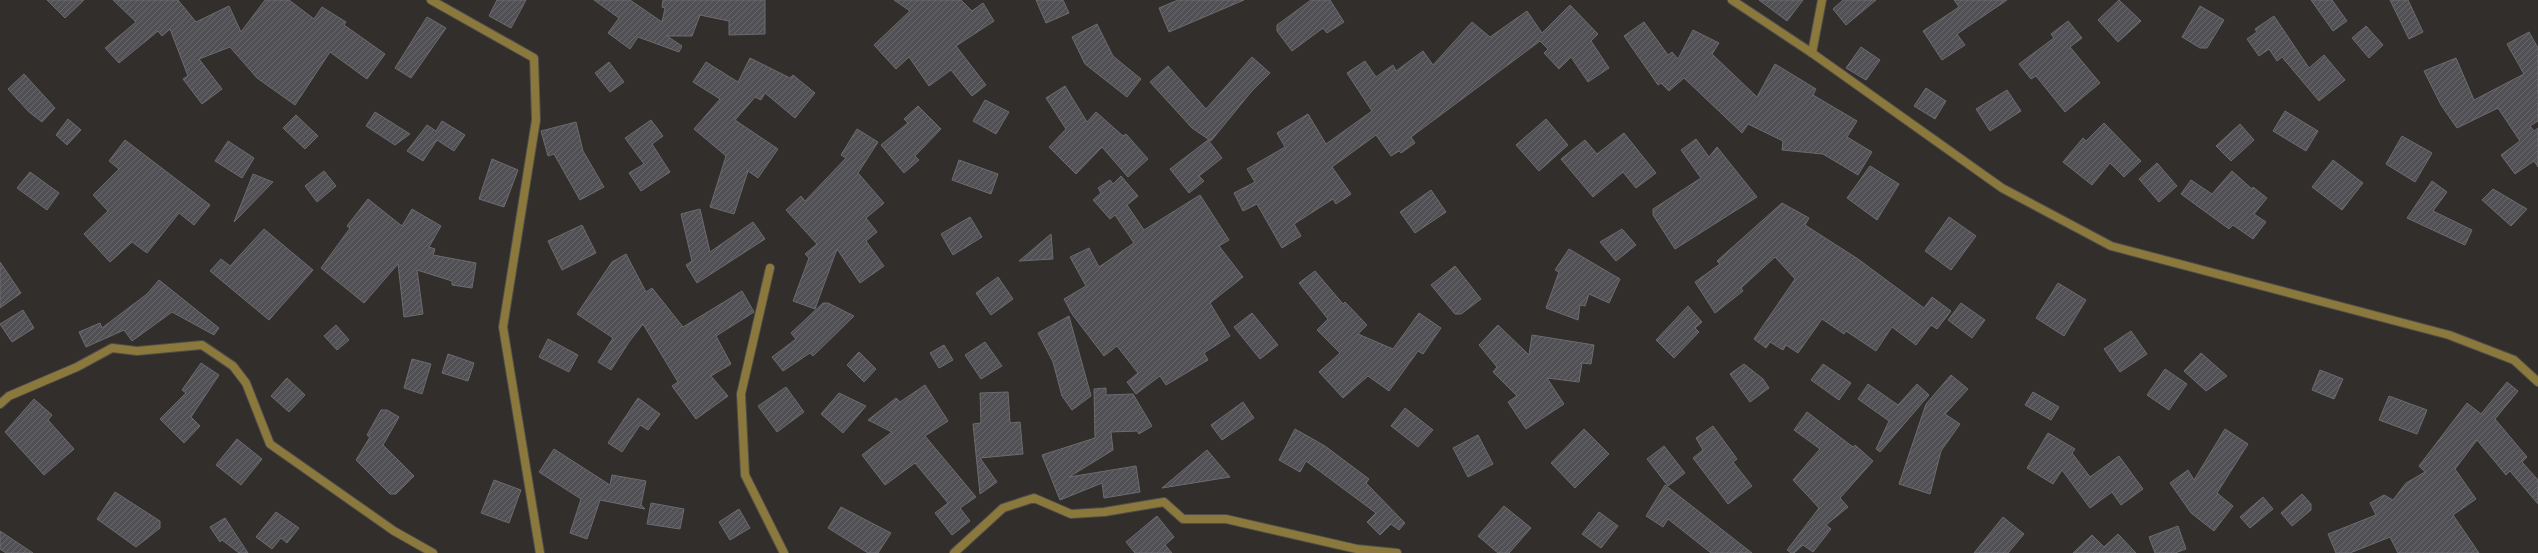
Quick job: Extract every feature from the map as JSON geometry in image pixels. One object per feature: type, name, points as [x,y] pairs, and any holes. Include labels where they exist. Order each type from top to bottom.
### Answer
[{"type":"street","points":[[432,0],[534,58],[536,120],[503,327],[540,553]]},
{"type":"street","points":[[1732,0],[1812,53],[2002,188],[2111,246],[2449,335],[2514,360],[2538,382]]},
{"type":"street","points":[[1812,53],[1822,0]]},
{"type":"street","points":[[770,268],[741,394],[745,476],[784,553]]},
{"type":"street","points":[[0,404],[9,396],[77,367],[112,348],[137,351],[202,345],[233,366],[246,383],[270,444],[394,531],[433,553]]},
{"type":"street","points":[[954,553],[1003,508],[1034,498],[1071,514],[1104,512],[1164,502],[1183,519],[1226,519],[1357,549],[1397,553]]},
{"type":"building","points":[[47,0],[84,0],[65,18]]},
{"type":"building","points":[[113,0],[178,0],[196,22],[229,6],[241,32],[265,0],[289,0],[314,19],[322,7],[346,22],[344,25],[385,54],[367,79],[330,52],[295,105],[257,78],[230,47],[199,59],[222,89],[202,104],[183,79],[188,76],[170,29],[162,36],[158,31],[119,63],[105,48],[136,22]]},
{"type":"building","points":[[497,0],[526,0],[511,28],[489,16]]},
{"type":"building","points":[[594,0],[630,0],[662,22],[665,8],[662,7],[663,0],[765,0],[765,34],[729,35],[729,21],[700,15],[692,36],[667,36],[682,46],[679,52],[638,37],[630,49],[608,33],[619,18]]},
{"type":"building","points":[[894,0],[961,0],[972,11],[983,3],[994,21],[956,46],[986,85],[972,96],[951,70],[929,86],[909,57],[896,69],[874,45],[910,11]]},
{"type":"building","points":[[1036,0],[1063,0],[1069,13],[1046,23]]},
{"type":"building","points":[[1178,0],[1244,0],[1169,32],[1159,8]]},
{"type":"building","points":[[1311,0],[1330,0],[1344,22],[1327,33],[1323,28],[1292,51],[1277,31],[1277,25]]},
{"type":"building","points":[[1759,0],[1803,0],[1787,21]]},
{"type":"building","points":[[1843,0],[1876,0],[1846,25],[1833,9]]},
{"type":"building","points":[[1954,0],[2007,0],[1957,34],[1965,45],[1942,60],[1923,31],[1959,7]]},
{"type":"building","points":[[2119,0],[2141,21],[2118,42],[2098,20]]},
{"type":"building","points":[[2311,0],[2332,0],[2347,21],[2333,31]]},
{"type":"building","points":[[2390,0],[2408,0],[2423,32],[2409,39]]},
{"type":"building","points":[[1570,5],[1598,34],[1591,41],[1609,68],[1588,82],[1571,57],[1559,69],[1544,53],[1548,49],[1540,41],[1411,137],[1415,143],[1401,153],[1399,151],[1391,156],[1376,135],[1332,167],[1351,194],[1336,204],[1333,199],[1294,224],[1301,236],[1282,248],[1257,204],[1243,211],[1234,193],[1255,182],[1247,169],[1285,147],[1277,133],[1308,114],[1326,144],[1372,111],[1347,73],[1365,61],[1376,77],[1393,65],[1396,71],[1423,51],[1433,65],[1472,22],[1490,37],[1527,11],[1542,33]]},
{"type":"building","points":[[2200,6],[2224,20],[2207,48],[2200,48],[2182,37]]},
{"type":"building","points":[[2274,16],[2309,68],[2324,55],[2345,80],[2319,101],[2282,57],[2277,61],[2269,49],[2259,56],[2247,39],[2257,32],[2255,29]]},
{"type":"building","points":[[427,17],[446,28],[411,78],[395,68]]},
{"type":"building","points":[[2068,21],[2082,38],[2070,47],[2100,83],[2065,112],[2036,76],[2031,79],[2019,64],[2054,38],[2051,34]]},
{"type":"building","points":[[1644,22],[1668,55],[1672,52],[1678,59],[1693,30],[1719,43],[1712,54],[1757,97],[1775,64],[1816,89],[1813,95],[1857,121],[1847,137],[1872,152],[1858,175],[1823,154],[1782,150],[1783,141],[1748,124],[1742,133],[1684,78],[1669,91],[1661,83],[1658,85],[1624,36]]},
{"type":"building","points":[[1097,24],[1113,56],[1141,79],[1127,97],[1085,64],[1072,37]]},
{"type":"building","points":[[2366,26],[2383,45],[2369,58],[2352,38]]},
{"type":"building","points":[[2529,32],[2538,48],[2538,121],[2530,126],[2534,131],[2538,128],[2538,167],[2534,161],[2515,174],[2501,155],[2520,141],[2498,108],[2457,128],[2441,105],[2424,71],[2456,58],[2474,100],[2524,74],[2507,44]]},
{"type":"building","points":[[1861,47],[1880,60],[1866,80],[1846,68]]},
{"type":"building","points":[[1252,57],[1270,73],[1251,92],[1211,141],[1192,128],[1150,82],[1168,66],[1206,109]]},
{"type":"building","points":[[750,58],[790,78],[793,75],[815,93],[795,118],[765,93],[761,100],[755,97],[735,120],[778,149],[758,178],[748,171],[734,214],[710,207],[726,156],[694,129],[720,99],[693,82],[706,62],[738,82]]},
{"type":"building","points":[[609,62],[624,82],[610,92],[595,73]]},
{"type":"building","points":[[24,74],[55,108],[42,122],[29,112],[8,89]]},
{"type":"building","points":[[1065,86],[1087,122],[1096,112],[1123,136],[1126,134],[1148,159],[1128,177],[1102,147],[1076,174],[1049,147],[1066,129],[1046,98]]},
{"type":"building","points":[[1926,88],[1946,101],[1935,119],[1914,106]]},
{"type":"building","points":[[2007,90],[2021,111],[1990,131],[1976,109]]},
{"type":"building","points":[[985,100],[1009,112],[996,134],[973,121]]},
{"type":"building","points":[[918,106],[941,129],[915,156],[919,160],[904,173],[881,145],[908,123],[904,119]]},
{"type":"building","points":[[2285,111],[2318,131],[2306,151],[2273,131]]},
{"type":"building","points":[[375,112],[410,134],[395,145],[366,126]]},
{"type":"building","points":[[296,115],[318,136],[305,149],[283,128]]},
{"type":"building","points":[[68,119],[81,130],[67,145],[56,135]]},
{"type":"building","points":[[1546,119],[1568,145],[1539,171],[1516,145]]},
{"type":"building","points":[[651,120],[663,136],[652,144],[670,172],[641,191],[629,173],[644,164],[625,138]]},
{"type":"building","points":[[442,121],[465,135],[454,151],[437,140],[423,161],[407,151],[427,125],[436,131]]},
{"type":"building","points":[[576,122],[583,151],[604,187],[580,200],[554,154],[548,156],[541,131]]},
{"type":"building","points":[[2104,123],[2141,161],[2124,177],[2110,163],[2092,185],[2063,162],[2083,138],[2086,141]]},
{"type":"building","points":[[2240,124],[2254,140],[2231,161],[2216,146]]},
{"type":"building","points":[[857,129],[878,142],[858,173],[884,203],[866,218],[877,232],[866,241],[884,266],[860,283],[837,249],[815,309],[793,301],[809,258],[805,254],[817,244],[786,210],[801,196],[805,201],[846,158],[841,155]]},
{"type":"building","points":[[1624,133],[1656,173],[1636,188],[1623,172],[1593,197],[1561,159],[1585,140],[1597,154]]},
{"type":"building","points":[[2402,136],[2432,153],[2415,182],[2386,164]]},
{"type":"building","points":[[1696,139],[1709,157],[1717,147],[1757,197],[1675,249],[1653,215],[1653,209],[1701,178],[1681,150]]},
{"type":"building","points":[[125,140],[210,205],[194,225],[179,213],[147,253],[132,242],[110,262],[84,234],[108,211],[93,195],[119,169],[109,161]]},
{"type":"building","points":[[1208,140],[1222,158],[1199,176],[1204,181],[1189,193],[1170,169]]},
{"type":"building","points":[[228,141],[254,158],[242,178],[215,161]]},
{"type":"building","points":[[492,159],[518,170],[504,207],[479,199]]},
{"type":"building","points":[[959,160],[998,174],[991,194],[952,180]]},
{"type":"building","points":[[2333,160],[2363,183],[2342,210],[2312,187]]},
{"type":"building","points":[[2157,163],[2177,186],[2159,202],[2139,179]]},
{"type":"building","points":[[1870,166],[1899,184],[1877,220],[1847,198]]},
{"type":"building","points":[[324,171],[336,186],[317,202],[305,186]]},
{"type":"building","points":[[2232,171],[2252,189],[2253,187],[2267,198],[2254,214],[2266,222],[2253,239],[2233,225],[2229,229],[2181,194],[2191,180],[2212,194]]},
{"type":"building","points":[[30,172],[59,193],[47,210],[17,188]]},
{"type":"building","points":[[253,174],[273,182],[234,222]]},
{"type":"building","points":[[1121,176],[1138,196],[1127,205],[1144,230],[1200,195],[1229,240],[1219,246],[1243,277],[1210,303],[1230,336],[1204,353],[1208,360],[1166,385],[1160,376],[1136,394],[1127,382],[1138,373],[1117,346],[1104,356],[1072,314],[1064,299],[1086,286],[1070,257],[1089,248],[1099,267],[1134,243],[1115,215],[1110,219],[1093,200],[1101,193],[1098,188],[1110,180],[1113,184]]},
{"type":"building","points":[[2432,181],[2447,192],[2433,211],[2472,230],[2465,245],[2407,218]]},
{"type":"building","points":[[2493,189],[2527,209],[2511,226],[2482,200]]},
{"type":"building","points":[[1431,190],[1446,212],[1415,233],[1400,212]]},
{"type":"building","points":[[368,199],[402,226],[412,209],[441,226],[429,247],[435,249],[433,255],[476,263],[472,288],[452,285],[452,281],[417,270],[423,314],[404,317],[398,264],[364,303],[321,268],[350,228],[347,226]]},
{"type":"building","points":[[1782,203],[1809,218],[1805,225],[1858,259],[1924,308],[1932,297],[1951,311],[1937,329],[1931,325],[1916,345],[1892,327],[1876,351],[1846,331],[1844,334],[1822,319],[1798,353],[1786,345],[1783,350],[1770,342],[1766,348],[1754,339],[1795,279],[1775,257],[1741,288],[1743,291],[1715,313],[1695,282],[1720,264],[1717,261]]},
{"type":"building","points":[[700,209],[710,252],[753,222],[765,239],[697,283],[686,265],[692,261],[681,214]]},
{"type":"building","points":[[970,217],[982,237],[953,255],[941,234]]},
{"type":"building","points":[[1949,217],[1976,236],[1951,270],[1925,251]]},
{"type":"building","points":[[582,225],[596,253],[562,270],[548,241]]},
{"type":"building","points":[[264,229],[313,270],[269,320],[210,271],[221,259],[230,266]]},
{"type":"building","points":[[1622,229],[1636,245],[1616,261],[1600,242]]},
{"type":"building","points":[[1051,234],[1053,259],[1019,261]]},
{"type":"building","points":[[1569,249],[1620,279],[1609,303],[1589,294],[1585,306],[1580,305],[1578,320],[1546,308],[1559,272],[1555,270]]},
{"type":"building","points":[[626,254],[646,292],[652,288],[683,327],[742,291],[754,312],[716,336],[731,364],[711,376],[728,396],[696,419],[672,386],[678,382],[643,324],[629,342],[611,370],[598,362],[613,338],[577,314],[612,262]]},
{"type":"building","points":[[0,262],[21,293],[0,308]]},
{"type":"building","points":[[1455,266],[1481,299],[1461,314],[1455,314],[1431,285]]},
{"type":"building","points":[[1315,271],[1343,304],[1345,302],[1367,325],[1358,334],[1393,349],[1419,313],[1441,328],[1423,354],[1418,351],[1389,391],[1368,376],[1343,398],[1319,372],[1340,353],[1317,330],[1328,319],[1299,283]]},
{"type":"building","points":[[998,277],[1013,299],[991,315],[976,293]]},
{"type":"building","points":[[159,280],[219,328],[214,335],[172,312],[132,341],[124,330],[86,347],[79,332],[100,323],[102,328],[147,294]]},
{"type":"building","points":[[2058,283],[2086,300],[2064,336],[2036,318]]},
{"type":"building","points":[[823,303],[828,303],[854,316],[813,356],[810,353],[783,371],[772,357],[796,339],[791,333]]},
{"type":"building","points":[[1961,303],[1985,320],[1972,338],[1948,320]]},
{"type":"building","points":[[1688,306],[1702,322],[1695,328],[1699,332],[1674,358],[1656,340]]},
{"type":"building","points":[[23,310],[34,328],[12,342],[0,324]]},
{"type":"building","points":[[1252,313],[1278,345],[1260,359],[1234,327]]},
{"type":"building","points":[[1069,316],[1091,396],[1072,410],[1062,396],[1053,362],[1038,333]]},
{"type":"building","points":[[336,325],[349,340],[337,350],[324,336]]},
{"type":"building","points":[[1498,325],[1529,355],[1532,335],[1594,345],[1591,364],[1582,363],[1579,382],[1547,378],[1564,404],[1526,429],[1508,402],[1517,396],[1493,372],[1497,367],[1479,345]]},
{"type":"building","points":[[2131,331],[2147,354],[2120,372],[2104,349]]},
{"type":"building","points":[[548,339],[578,355],[569,372],[539,357]]},
{"type":"building","points":[[985,342],[1002,366],[981,379],[965,355]]},
{"type":"building","points":[[944,345],[953,360],[939,368],[930,353]]},
{"type":"building","points":[[859,352],[876,369],[864,382],[847,365]]},
{"type":"building","points":[[2201,353],[2227,376],[2206,391],[2184,371]]},
{"type":"building","points":[[448,354],[474,363],[468,381],[442,373]]},
{"type":"building","points":[[412,359],[431,364],[422,394],[404,388]]},
{"type":"building","points":[[201,363],[219,375],[191,417],[200,426],[184,443],[160,419],[186,393],[182,390]]},
{"type":"building","points":[[1744,364],[1763,379],[1769,388],[1750,402],[1730,374]]},
{"type":"building","points":[[1823,364],[1851,383],[1839,400],[1811,380]]},
{"type":"building","points":[[2165,369],[2187,384],[2169,410],[2147,395]]},
{"type":"building","points":[[2320,370],[2343,379],[2334,399],[2312,390]]},
{"type":"building","points":[[1951,375],[1968,389],[1945,414],[1960,424],[1941,451],[1930,494],[1899,484],[1926,404]]},
{"type":"building","points":[[287,378],[305,395],[289,412],[271,396]]},
{"type":"building","points":[[2507,382],[2518,391],[2495,419],[2527,457],[2522,462],[2538,480],[2538,504],[2510,471],[2506,475],[2477,440],[2455,469],[2476,499],[2453,515],[2479,553],[2398,553],[2390,537],[2350,553],[2336,553],[2328,534],[2376,515],[2370,503],[2384,495],[2393,500],[2406,483],[2425,472],[2419,466],[2467,403],[2481,414]]},
{"type":"building","points":[[1868,384],[1898,405],[1917,384],[1929,395],[1880,452],[1876,449],[1889,421],[1858,399]]},
{"type":"building","points":[[925,385],[948,421],[925,436],[976,497],[960,508],[970,521],[952,535],[935,513],[948,503],[915,463],[885,485],[862,455],[892,432],[868,420],[896,398],[900,402]]},
{"type":"building","points":[[786,387],[804,412],[777,432],[758,406]]},
{"type":"building","points":[[1106,388],[1106,395],[1133,394],[1152,426],[1139,434],[1137,431],[1111,432],[1113,450],[1069,477],[1136,466],[1140,492],[1104,498],[1102,483],[1060,500],[1042,455],[1095,438],[1094,389]]},
{"type":"building","points":[[1008,392],[1010,423],[1020,422],[1023,454],[980,458],[997,482],[980,494],[973,424],[981,423],[980,393]]},
{"type":"building","points":[[2033,392],[2059,407],[2051,420],[2025,405]]},
{"type":"building","points":[[839,393],[866,406],[843,433],[821,414]]},
{"type":"building","points":[[2389,396],[2427,410],[2417,434],[2379,420]]},
{"type":"building","points":[[638,398],[660,414],[648,430],[640,425],[622,452],[608,443]]},
{"type":"building","points":[[34,399],[52,415],[48,420],[74,449],[44,475],[5,432]]},
{"type":"building","points":[[1243,402],[1254,418],[1222,440],[1211,425]]},
{"type":"building","points":[[1405,408],[1433,430],[1418,447],[1391,426]]},
{"type":"building","points":[[381,410],[387,410],[399,417],[383,445],[414,476],[396,494],[390,494],[356,460],[370,437],[367,435]]},
{"type":"building","points":[[1807,412],[1853,447],[1855,445],[1873,461],[1840,498],[1848,507],[1826,525],[1831,529],[1813,552],[1803,545],[1794,553],[1791,553],[1787,550],[1819,508],[1793,480],[1820,449],[1794,430]]},
{"type":"building","points":[[1713,426],[1737,459],[1733,462],[1752,486],[1728,504],[1693,458],[1703,450],[1696,438]]},
{"type":"building","points":[[1295,429],[1325,446],[1369,479],[1366,483],[1405,523],[1399,530],[1391,524],[1380,535],[1367,522],[1376,513],[1306,461],[1300,472],[1279,460]]},
{"type":"building","points":[[1584,429],[1609,454],[1575,488],[1551,463]]},
{"type":"building","points":[[2225,429],[2248,444],[2217,493],[2233,506],[2214,531],[2191,513],[2170,483],[2188,470],[2194,480]]},
{"type":"building","points":[[2048,433],[2075,449],[2072,453],[2090,477],[2119,456],[2143,489],[2121,505],[2112,492],[2090,508],[2062,470],[2053,484],[2027,468]]},
{"type":"building","points":[[1478,435],[1493,464],[1468,477],[1453,448]]},
{"type":"building","points":[[237,439],[262,459],[241,485],[216,465]]},
{"type":"building","points":[[1664,446],[1685,473],[1668,486],[1647,459]]},
{"type":"building","points":[[554,449],[610,485],[612,475],[646,481],[641,505],[645,509],[600,500],[587,539],[570,533],[581,499],[539,472]]},
{"type":"building","points":[[1207,450],[1230,477],[1162,488]]},
{"type":"building","points":[[494,480],[521,490],[509,523],[481,513]]},
{"type":"building","points":[[1665,485],[1752,553],[1711,553],[1668,519],[1663,527],[1646,516]]},
{"type":"building","points":[[115,492],[160,521],[160,528],[136,547],[97,519]]},
{"type":"building","points":[[2302,494],[2311,504],[2311,510],[2292,526],[2281,513]]},
{"type":"building","points":[[2263,497],[2273,509],[2250,528],[2240,517]]},
{"type":"building","points":[[651,503],[684,509],[680,529],[647,524]]},
{"type":"building","points":[[1504,506],[1531,528],[1509,553],[1498,553],[1478,536]]},
{"type":"building","points":[[841,507],[891,533],[878,553],[868,553],[828,528]]},
{"type":"building","points":[[739,509],[750,528],[730,540],[719,522]]},
{"type":"building","points":[[276,512],[299,528],[287,543],[281,538],[272,549],[256,537]]},
{"type":"building","points":[[1599,512],[1618,526],[1601,548],[1582,534]]},
{"type":"building","points":[[1157,516],[1174,537],[1165,545],[1172,553],[1135,553],[1126,542]]},
{"type":"building","points":[[2003,517],[2024,534],[2008,553],[1974,553]]},
{"type":"building","points":[[225,518],[248,553],[239,553],[222,540],[220,542],[210,527]]},
{"type":"building","points":[[2178,526],[2186,549],[2175,553],[2155,553],[2149,537]]},
{"type":"building","points":[[0,531],[33,553],[6,553],[0,549]]},
{"type":"building","points":[[2118,534],[2136,553],[2073,553],[2092,535],[2104,547]]}]
